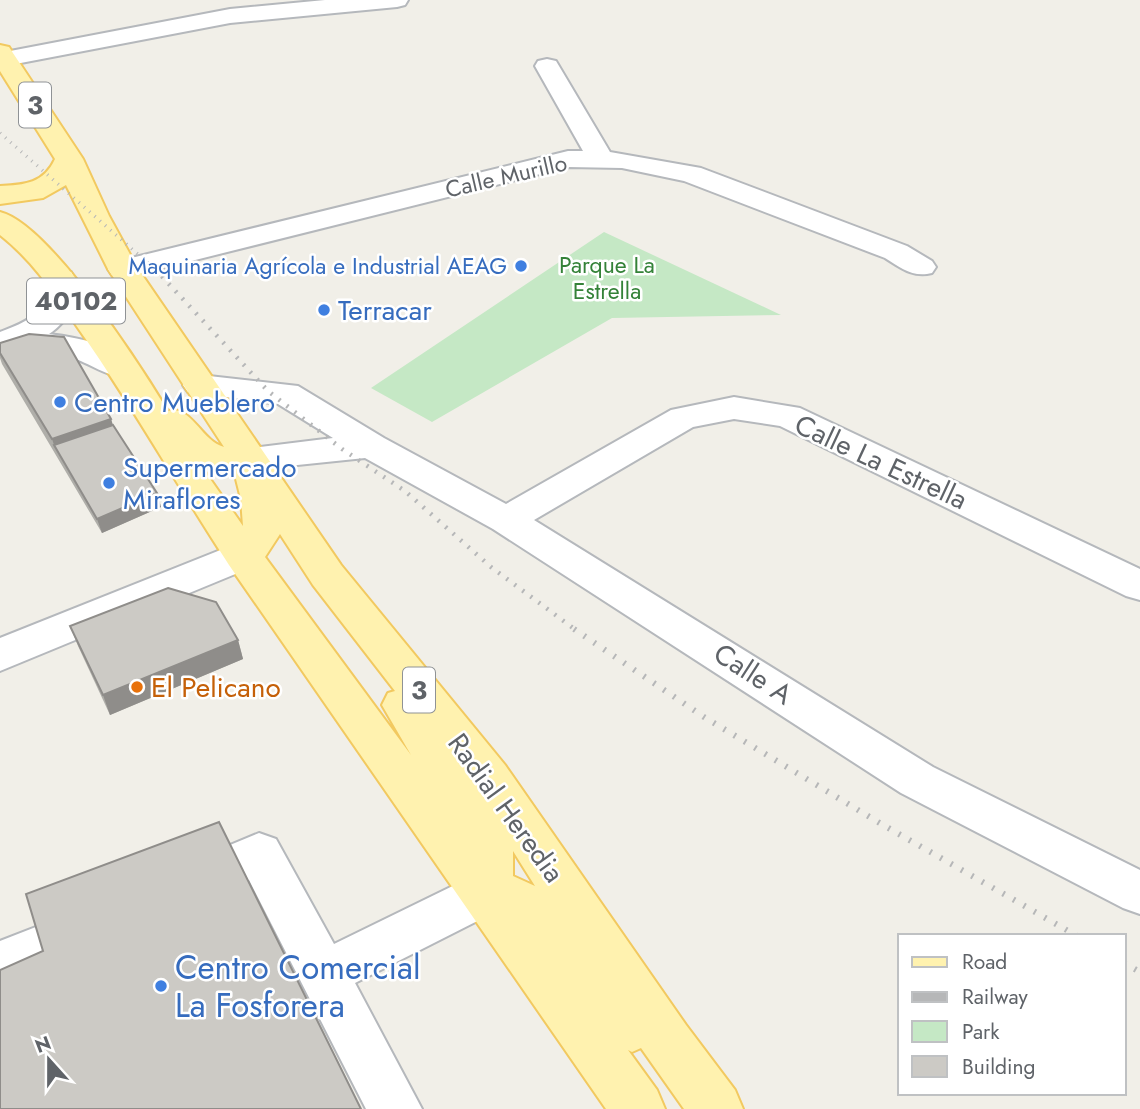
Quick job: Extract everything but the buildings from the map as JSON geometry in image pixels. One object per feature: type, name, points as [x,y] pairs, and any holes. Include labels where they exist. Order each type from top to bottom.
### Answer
[{"type":"main road","name":"Radial Heredia","points":[[2,55],[69,159],[94,216],[123,269],[327,575],[489,778],[668,1043],[716,1109]]},
{"type":"main road","points":[[0,195],[46,188],[56,183],[64,174],[69,159]]},
{"type":"main road","name":"40102","points":[[0,221],[32,246],[60,279],[130,380]]},
{"type":"main road","points":[[60,279],[95,304],[190,445],[208,456],[248,458],[260,500],[262,525],[259,539],[243,555]]},
{"type":"main road","name":"3","points":[[130,380],[243,555],[638,1109]]},
{"type":"main road","points":[[327,575],[363,643],[489,844],[490,872],[484,894],[506,895],[526,907],[547,927],[701,1109]]},
{"type":"street","points":[[2,55],[230,16],[397,0]]},
{"type":"street","points":[[548,65],[601,159]]},
{"type":"street","name":"Calle Murillo","points":[[123,269],[568,159],[622,160],[691,174],[896,253],[921,267]]},
{"type":"street","points":[[0,345],[40,327],[52,316],[59,302],[60,279]]},
{"type":"street","points":[[0,345],[74,345],[130,380]]},
{"type":"street","name":"Calle A","points":[[200,385],[286,394],[371,446],[506,520],[917,780],[1140,893]]},
{"type":"street","name":"Calle La Estrella","points":[[506,520],[683,418],[734,408],[788,416],[1140,586]]},
{"type":"street","points":[[248,458],[371,446]]},
{"type":"street","points":[[0,655],[243,555]]},
{"type":"street","points":[[235,864],[259,853],[395,1109]]},
{"type":"street","points":[[325,973],[484,894]]},
{"type":"street","points":[[0,965],[46,945]]},
{"type":"green space","name":"Parque La Estrella","points":[[604,232],[781,315],[612,318],[432,422],[371,388]]},
{"type":"railway","points":[[0,133],[156,270]]},
{"type":"railway","points":[[156,270],[268,391],[342,449],[405,491],[491,567],[577,631]]},
{"type":"railway","points":[[574,629],[704,717],[878,822],[1074,934]]},
{"type":"railway","points":[[1126,964],[1140,972]]},
{"type":"place","name":"Maquinaria Agrícola e Industrial AEAG","points":[[521,266]]},
{"type":"place","name":"Terracar","points":[[324,310]]},
{"type":"place","name":"Centro Mueblero","points":[[60,402]]},
{"type":"place","name":"Supermercado Miraflores","points":[[109,483]]},
{"type":"place","name":"El Pelicano","points":[[137,687]]},
{"type":"place","name":"Centro Comercial La Fosforera","points":[[161,986]]}]
